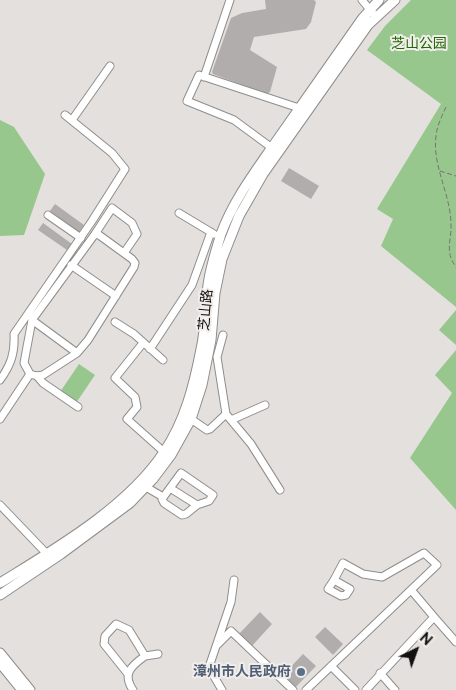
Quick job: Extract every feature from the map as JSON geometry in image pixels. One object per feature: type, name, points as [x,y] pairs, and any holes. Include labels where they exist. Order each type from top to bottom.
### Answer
[{"type":"main road","points":[[0,595],[61,554],[130,503],[146,487],[171,455],[191,419],[202,385],[211,340],[215,293],[222,259],[239,216],[262,174],[368,25],[395,0]]},
{"type":"main road","name":"芝山路","points":[[0,583],[46,554],[126,497],[148,474],[164,452],[182,418],[194,382],[204,340],[208,284],[221,238],[241,194],[299,108],[375,3]]},
{"type":"main road","points":[[0,656],[22,690]]},
{"type":"main road","points":[[0,656],[30,690]]},
{"type":"street","points":[[204,77],[230,0]]},
{"type":"street","points":[[362,0],[375,3],[384,11]]},
{"type":"street","points":[[375,3],[376,17]]},
{"type":"street","points":[[72,120],[110,66]]},
{"type":"street","points":[[272,148],[234,120],[187,101],[199,76],[299,108]]},
{"type":"street","points":[[0,380],[7,370],[14,350],[14,334],[81,238],[125,169],[112,153],[66,115]]},
{"type":"street","points":[[78,407],[43,383],[24,363],[32,320],[112,208],[132,223],[137,234],[124,253]]},
{"type":"street","points":[[179,213],[221,238]]},
{"type":"street","points":[[48,215],[81,238]]},
{"type":"street","points":[[150,349],[192,285],[211,232]]},
{"type":"street","points":[[0,419],[34,375],[49,371],[77,353],[88,340],[135,263],[124,253],[95,234]]},
{"type":"street","points":[[72,265],[116,296]]},
{"type":"street","points":[[32,320],[77,353]]},
{"type":"street","points":[[114,322],[134,334],[163,360]]},
{"type":"street","points":[[223,335],[217,357],[229,417],[251,444],[280,490]]},
{"type":"street","points":[[144,343],[115,378],[134,397],[137,407],[127,419],[164,452]]},
{"type":"street","points":[[191,419],[206,430],[229,417],[265,405]]},
{"type":"street","points":[[182,473],[213,495],[209,501],[182,515],[164,503],[162,499],[164,497],[182,473]]},
{"type":"street","points":[[146,487],[164,497]]},
{"type":"street","points":[[170,488],[197,506]]},
{"type":"street","points":[[0,505],[46,554]]},
{"type":"street","points":[[306,690],[437,565],[424,553],[382,577],[363,574],[343,563],[334,580]]},
{"type":"street","points":[[222,690],[212,673],[210,664],[231,602],[234,580]]},
{"type":"street","points":[[412,590],[456,642]]},
{"type":"street","points":[[366,690],[434,617]]},
{"type":"street","points":[[128,674],[104,644],[104,636],[108,630],[116,624],[129,630],[145,656]]},
{"type":"street","points":[[215,648],[231,631],[293,690]]},
{"type":"street","points":[[133,690],[128,681],[128,674],[132,666],[145,656],[158,654]]},
{"type":"street","points":[[332,666],[355,690]]},
{"type":"street","points":[[380,673],[395,690]]},
{"type":"path","points":[[446,107],[436,136],[436,153],[450,209],[451,224],[448,250],[456,267]]},
{"type":"path","points":[[440,171],[456,176]]},
{"type":"green space","name":"芝山公园","points":[[411,0],[456,0],[456,307],[381,246],[393,219],[377,209],[441,104],[367,50],[385,26]]},
{"type":"green space","points":[[0,120],[14,127],[45,174],[24,235],[0,236]]},
{"type":"green space","points":[[456,310],[456,345],[439,330]]},
{"type":"green space","points":[[456,350],[456,510],[410,458],[452,393],[435,375]]},
{"type":"green space","points":[[79,364],[95,375],[76,403],[60,392]]},
{"type":"building","points":[[265,0],[314,0],[316,2],[311,22],[306,29],[254,37],[250,50],[277,67],[270,92],[266,94],[212,72],[231,18],[242,13],[266,9]]},
{"type":"building","points":[[289,168],[319,186],[311,199],[281,181]]},
{"type":"building","points":[[55,204],[84,225],[79,232],[50,211]]},
{"type":"building","points":[[43,223],[72,244],[67,250],[38,230]]},
{"type":"building","points":[[260,612],[272,624],[251,647],[238,635]]},
{"type":"building","points":[[325,627],[343,644],[333,655],[315,637]]},
{"type":"building","points":[[303,654],[316,666],[294,689],[281,677]]},
{"type":"place","name":"漳州市人民政府","points":[[301,672]]}]
